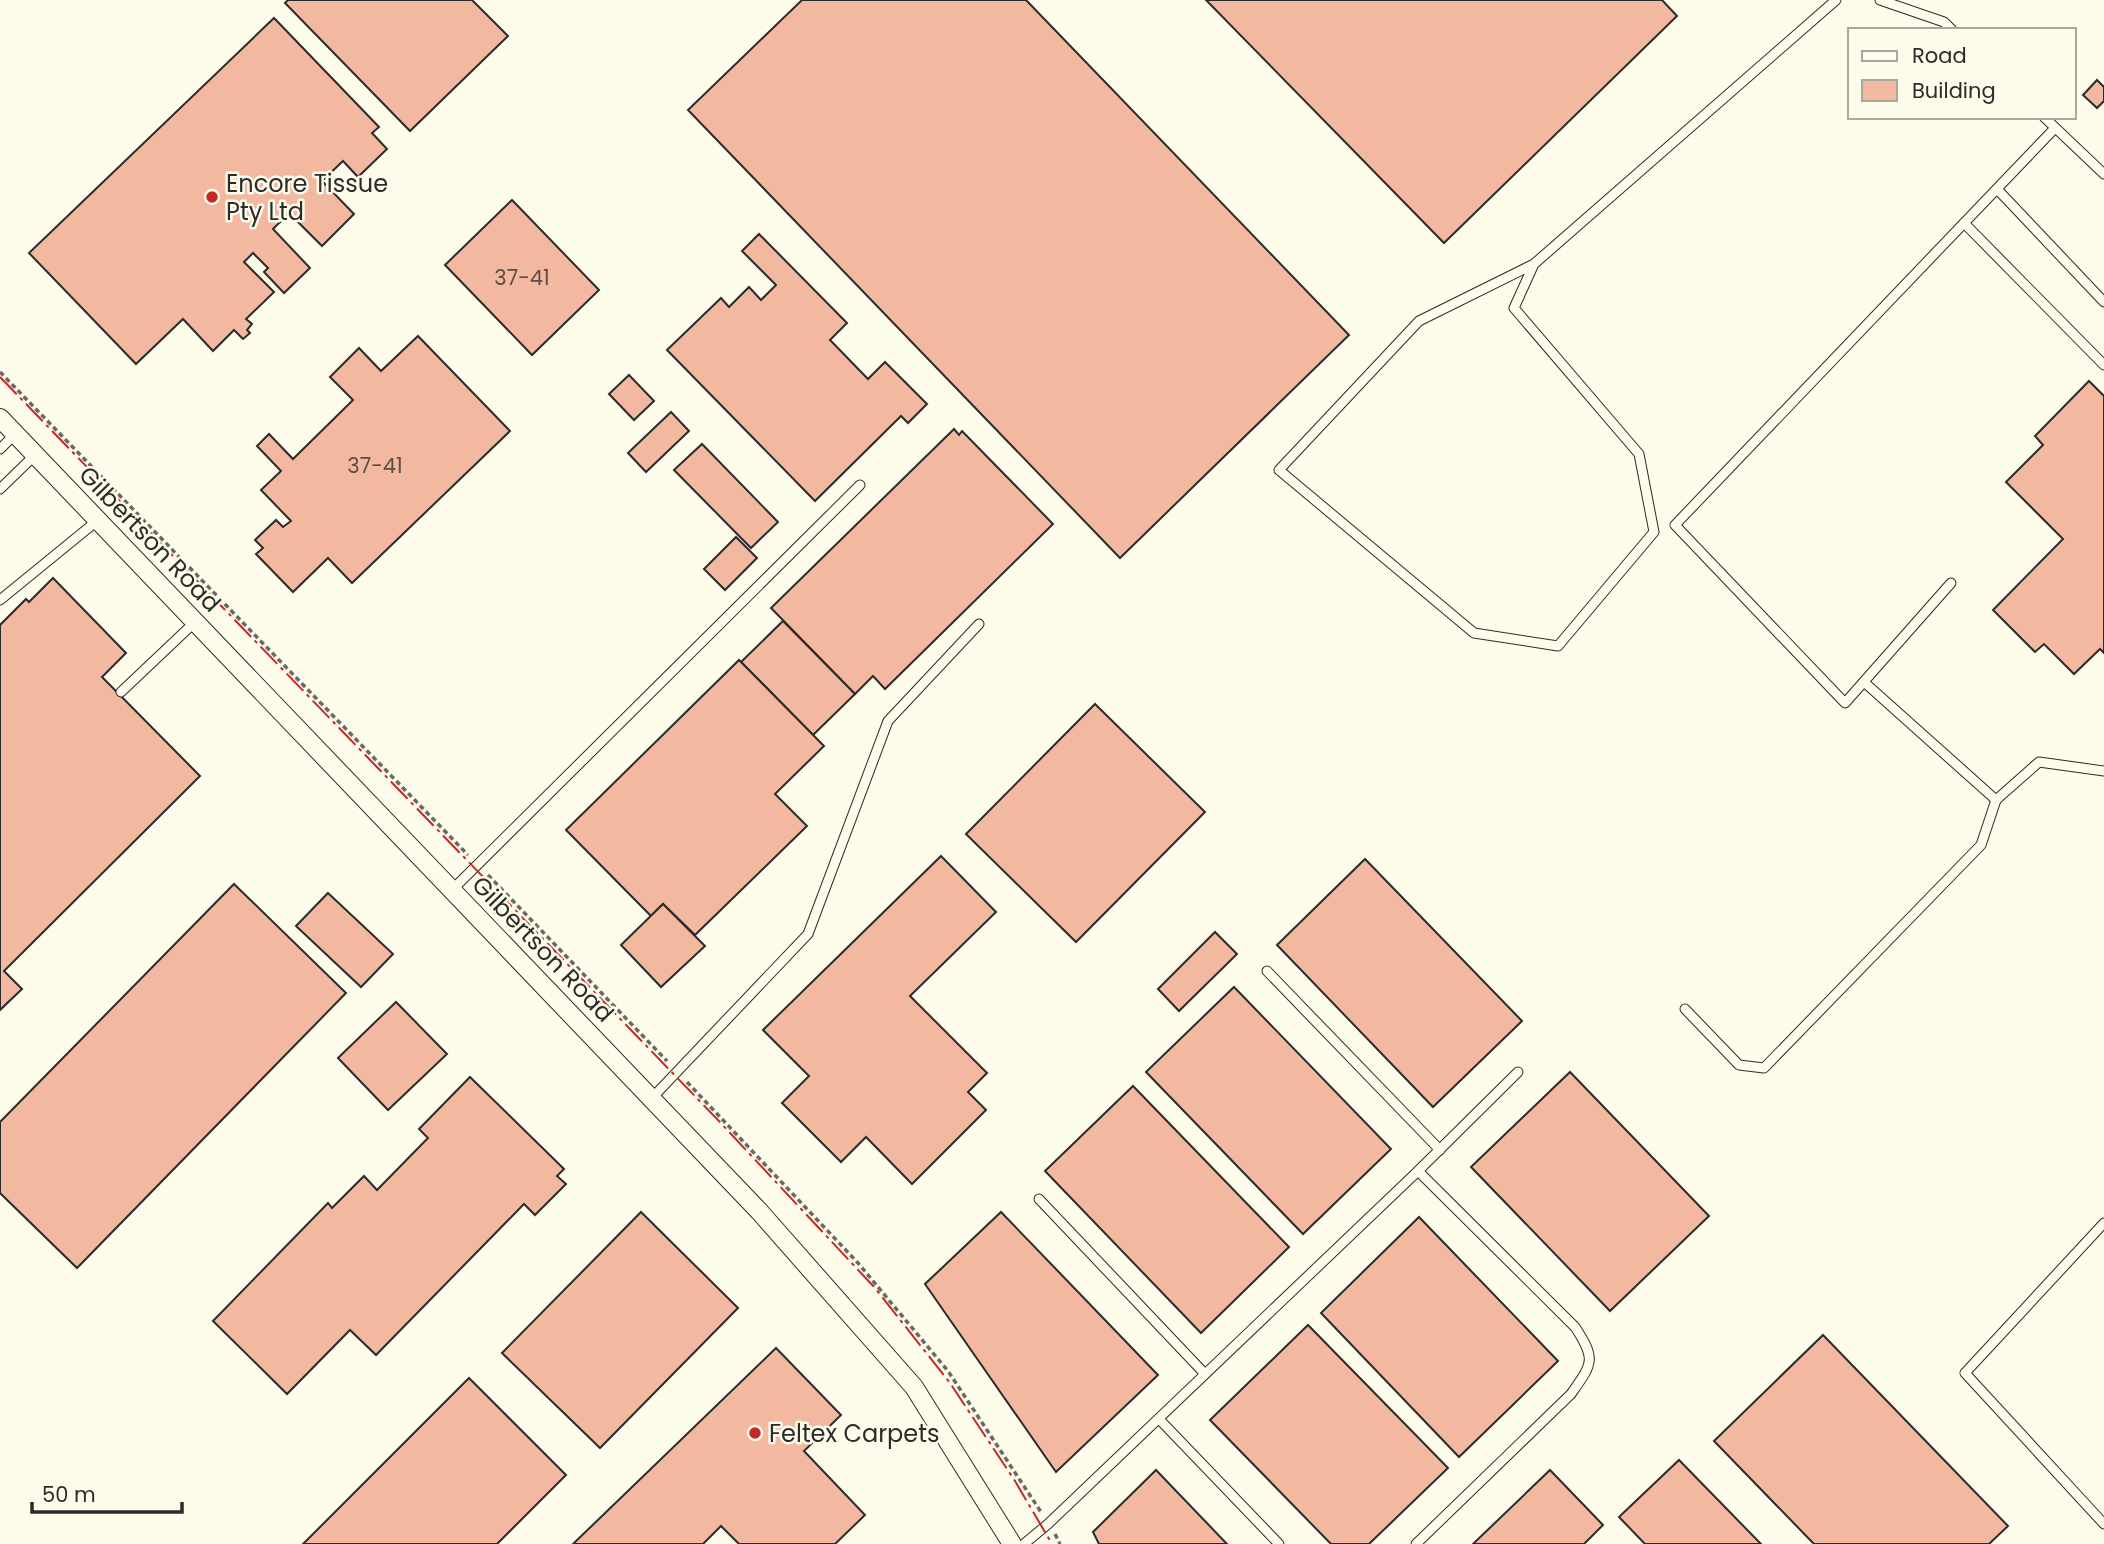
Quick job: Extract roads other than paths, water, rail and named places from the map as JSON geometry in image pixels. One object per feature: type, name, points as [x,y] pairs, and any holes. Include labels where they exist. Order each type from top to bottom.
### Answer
[{"type":"street","name":"Gilbertson Road","points":[[0,418],[759,1211],[914,1387],[1012,1544]]},
{"type":"lane","points":[[1534,264],[1514,308],[1639,454],[1654,532],[1558,646],[1474,633],[1279,470],[1419,321],[1534,264],[1836,0]]},
{"type":"lane","points":[[1880,0],[1944,22],[1950,28]]},
{"type":"lane","points":[[2046,119],[2104,174]]},
{"type":"lane","points":[[1951,583],[1845,703],[1675,525],[2056,128]]},
{"type":"lane","points":[[1997,189],[2104,302]]},
{"type":"lane","points":[[1964,223],[2104,365]]},
{"type":"lane","points":[[0,449],[15,434]]},
{"type":"lane","points":[[0,489],[36,455]]},
{"type":"lane","points":[[453,890],[860,485]]},
{"type":"lane","points":[[0,600],[98,520]]},
{"type":"lane","points":[[121,692],[196,621]]},
{"type":"lane","points":[[652,1098],[808,934],[888,721],[979,624]]},
{"type":"lane","points":[[1864,682],[1996,800]]},
{"type":"lane","points":[[1685,1009],[1739,1065],[1763,1069],[1981,845],[1996,800],[2039,762],[2104,771]]},
{"type":"lane","points":[[1267,971],[1440,1150]]},
{"type":"lane","points":[[1024,1544],[1159,1419],[1518,1072]]},
{"type":"lane","points":[[1416,1544],[1571,1394],[1588,1369],[1589,1348],[1575,1327],[1418,1171]]},
{"type":"lane","points":[[1039,1199],[1205,1374]]},
{"type":"lane","points":[[2104,1223],[1965,1373],[2104,1524]]},
{"type":"lane","points":[[1159,1419],[1279,1544]]},
{"type":"place","name":"Encore Tissue Pty Ltd","points":[[212,197]]},
{"type":"place","name":"Feltex Carpets","points":[[755,1433]]}]
